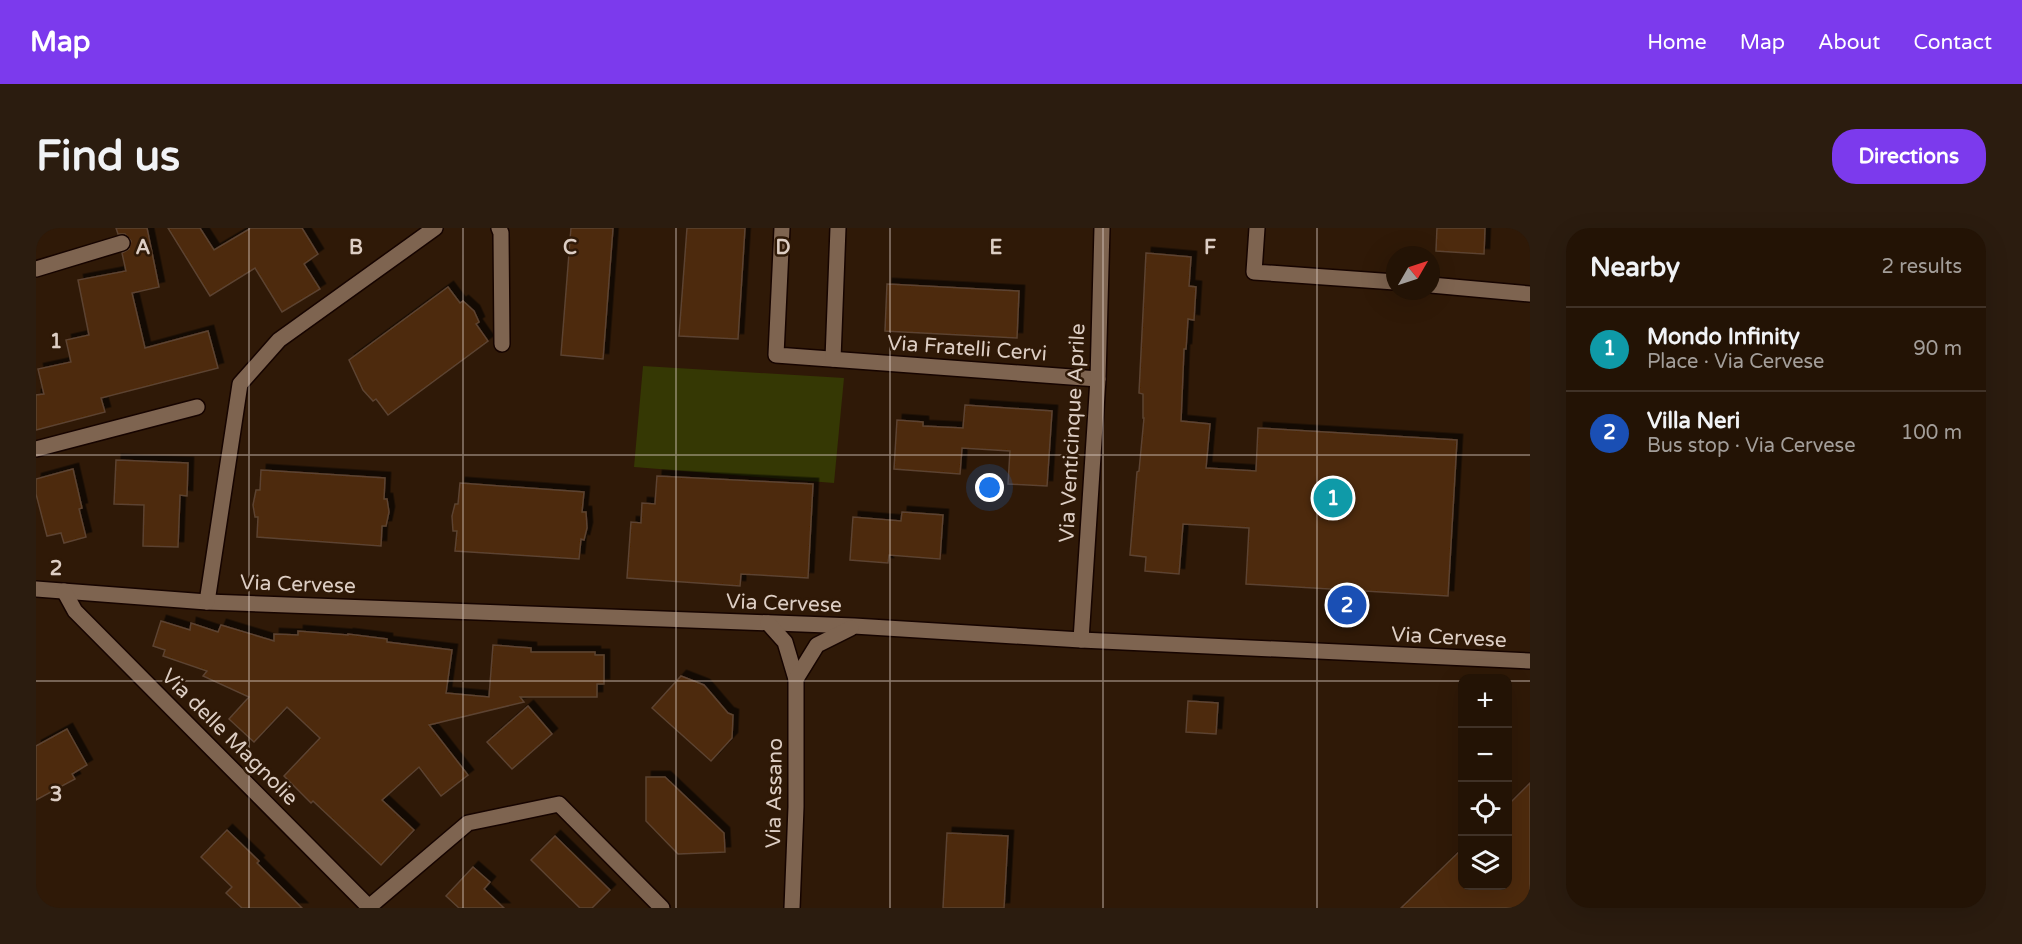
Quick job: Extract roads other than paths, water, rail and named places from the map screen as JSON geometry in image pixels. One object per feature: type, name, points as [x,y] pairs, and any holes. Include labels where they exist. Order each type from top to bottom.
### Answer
[{"type":"street","points":[[207,602],[240,384],[279,340],[435,228]]},
{"type":"street","points":[[499,228],[501,233],[502,344]]},
{"type":"street","name":"Via Fratelli Cervi","points":[[782,228],[776,354],[1098,379]]},
{"type":"street","points":[[833,359],[838,228]]},
{"type":"street","name":"Via Venticinque Aprile","points":[[1081,640],[1098,379],[1102,228]]},
{"type":"street","points":[[1257,228],[1254,272],[1386,281]]},
{"type":"street","points":[[36,269],[122,243]]},
{"type":"street","points":[[1440,286],[1530,294]]},
{"type":"street","points":[[36,449],[197,407]]},
{"type":"street","name":"Via Cervese","points":[[36,590],[207,602],[854,626],[1081,640],[1530,661]]},
{"type":"street","name":"Via delle Magnolie","points":[[64,591],[75,611],[370,908]]},
{"type":"street","name":"Via Assano","points":[[768,623],[785,642],[796,680],[796,807],[792,908]]},
{"type":"street","points":[[796,680],[818,645],[854,626]]},
{"type":"street","points":[[370,908],[468,823],[559,804],[662,908]]},
{"type":"place","name":"Mondo Infinity","points":[[1333,498]]},
{"type":"place","name":"Villa Neri","points":[[1347,605]]}]
